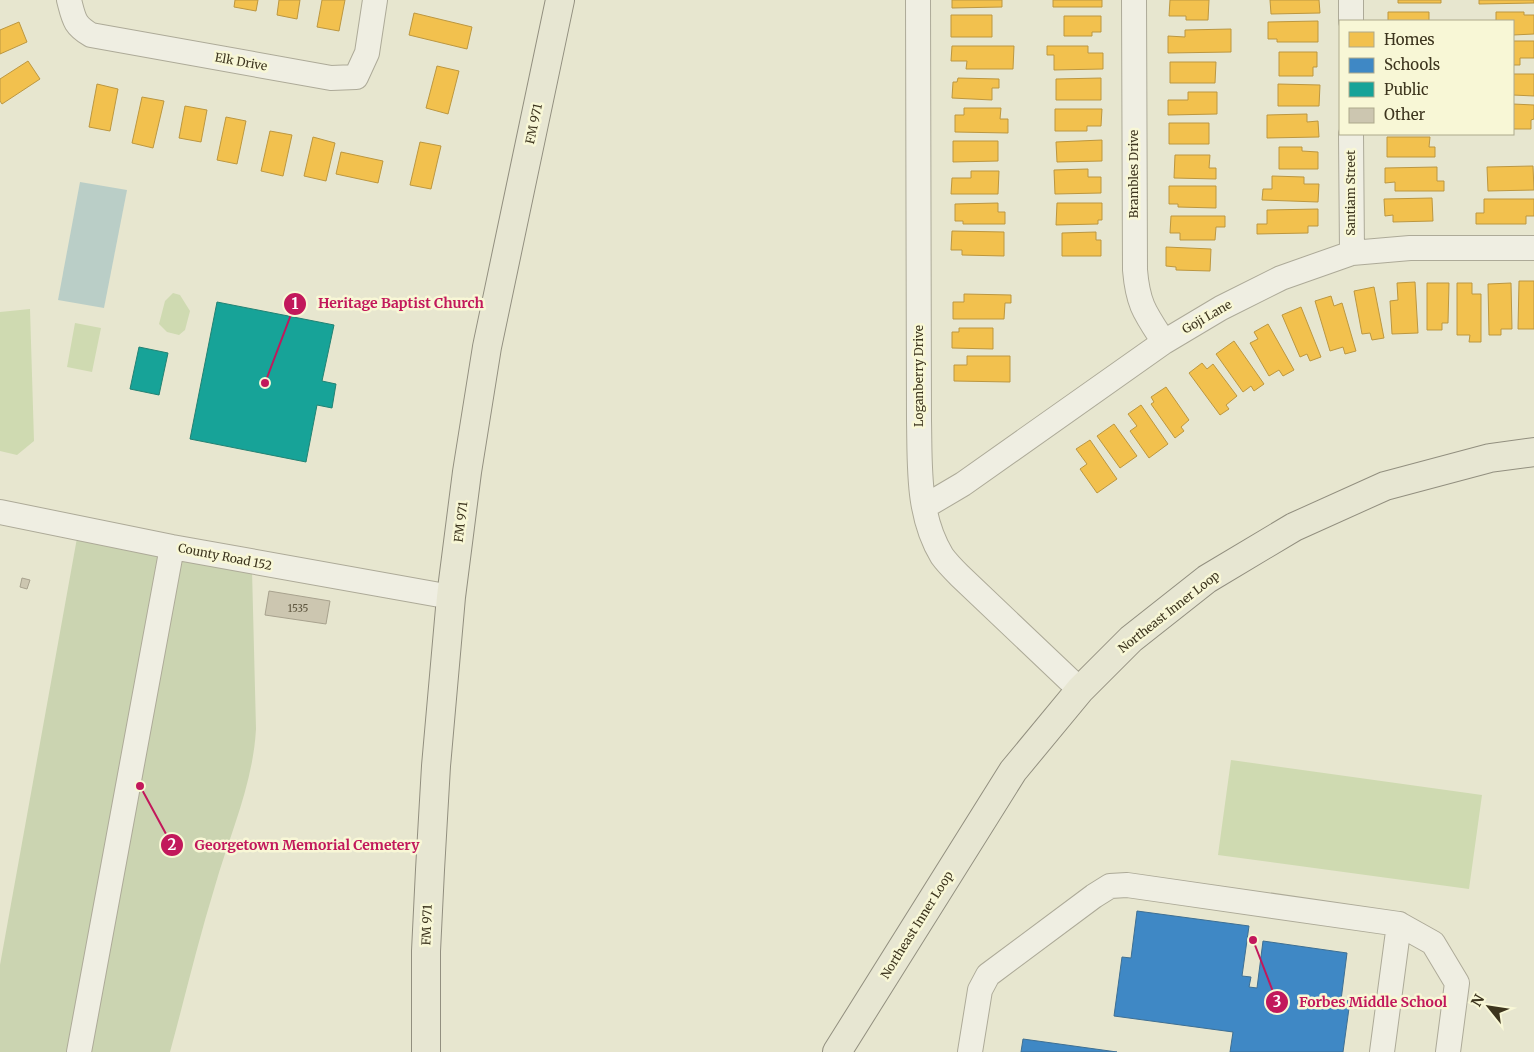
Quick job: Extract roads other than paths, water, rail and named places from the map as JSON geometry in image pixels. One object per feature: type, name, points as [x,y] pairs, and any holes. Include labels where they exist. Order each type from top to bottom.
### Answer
[{"type":"main road","name":"FM 971","points":[[426,1052],[426,951],[430,870],[436,766],[451,597],[467,472],[487,347],[560,0]]},
{"type":"main road","name":"Northeast Inner Loop","points":[[837,1052],[1013,770],[1080,690],[1131,639],[1207,579],[1294,526],[1385,486],[1490,458],[1534,452]]},
{"type":"street","name":"Elk Drive","points":[[69,0],[73,16],[80,29],[91,36],[331,78],[356,77],[367,53],[375,0]]},
{"type":"street","name":"Loganberry Drive","points":[[918,0],[919,420],[920,477],[924,507],[932,536],[943,558],[1080,690]]},
{"type":"street","name":"Brambles Drive","points":[[1134,0],[1135,270],[1137,292],[1142,307],[1164,342]]},
{"type":"street","points":[[1351,0],[1351,20]]},
{"type":"street","name":"Santiam Street","points":[[1351,135],[1352,253]]},
{"type":"street","name":"Goji Lane","points":[[924,507],[963,484],[1164,342],[1221,308],[1281,278],[1352,253],[1410,248],[1534,248]]},
{"type":"street","name":"County Road 152","points":[[0,512],[172,547],[451,597]]},
{"type":"street","points":[[79,1052],[172,547]]},
{"type":"street","points":[[970,1052],[980,990],[988,975],[1094,896],[1110,886],[1127,885],[1399,924],[1432,942],[1457,983],[1448,1052]]},
{"type":"street","points":[[1382,1052],[1399,924]]},
{"type":"water","points":[[80,182],[127,190],[104,308],[58,300]]},
{"type":"place","name":"Heritage Baptist Church","points":[[265,383]]},
{"type":"place","name":"Georgetown Memorial Cemetery","points":[[140,786]]},
{"type":"place","name":"Forbes Middle School","points":[[1253,940]]}]
